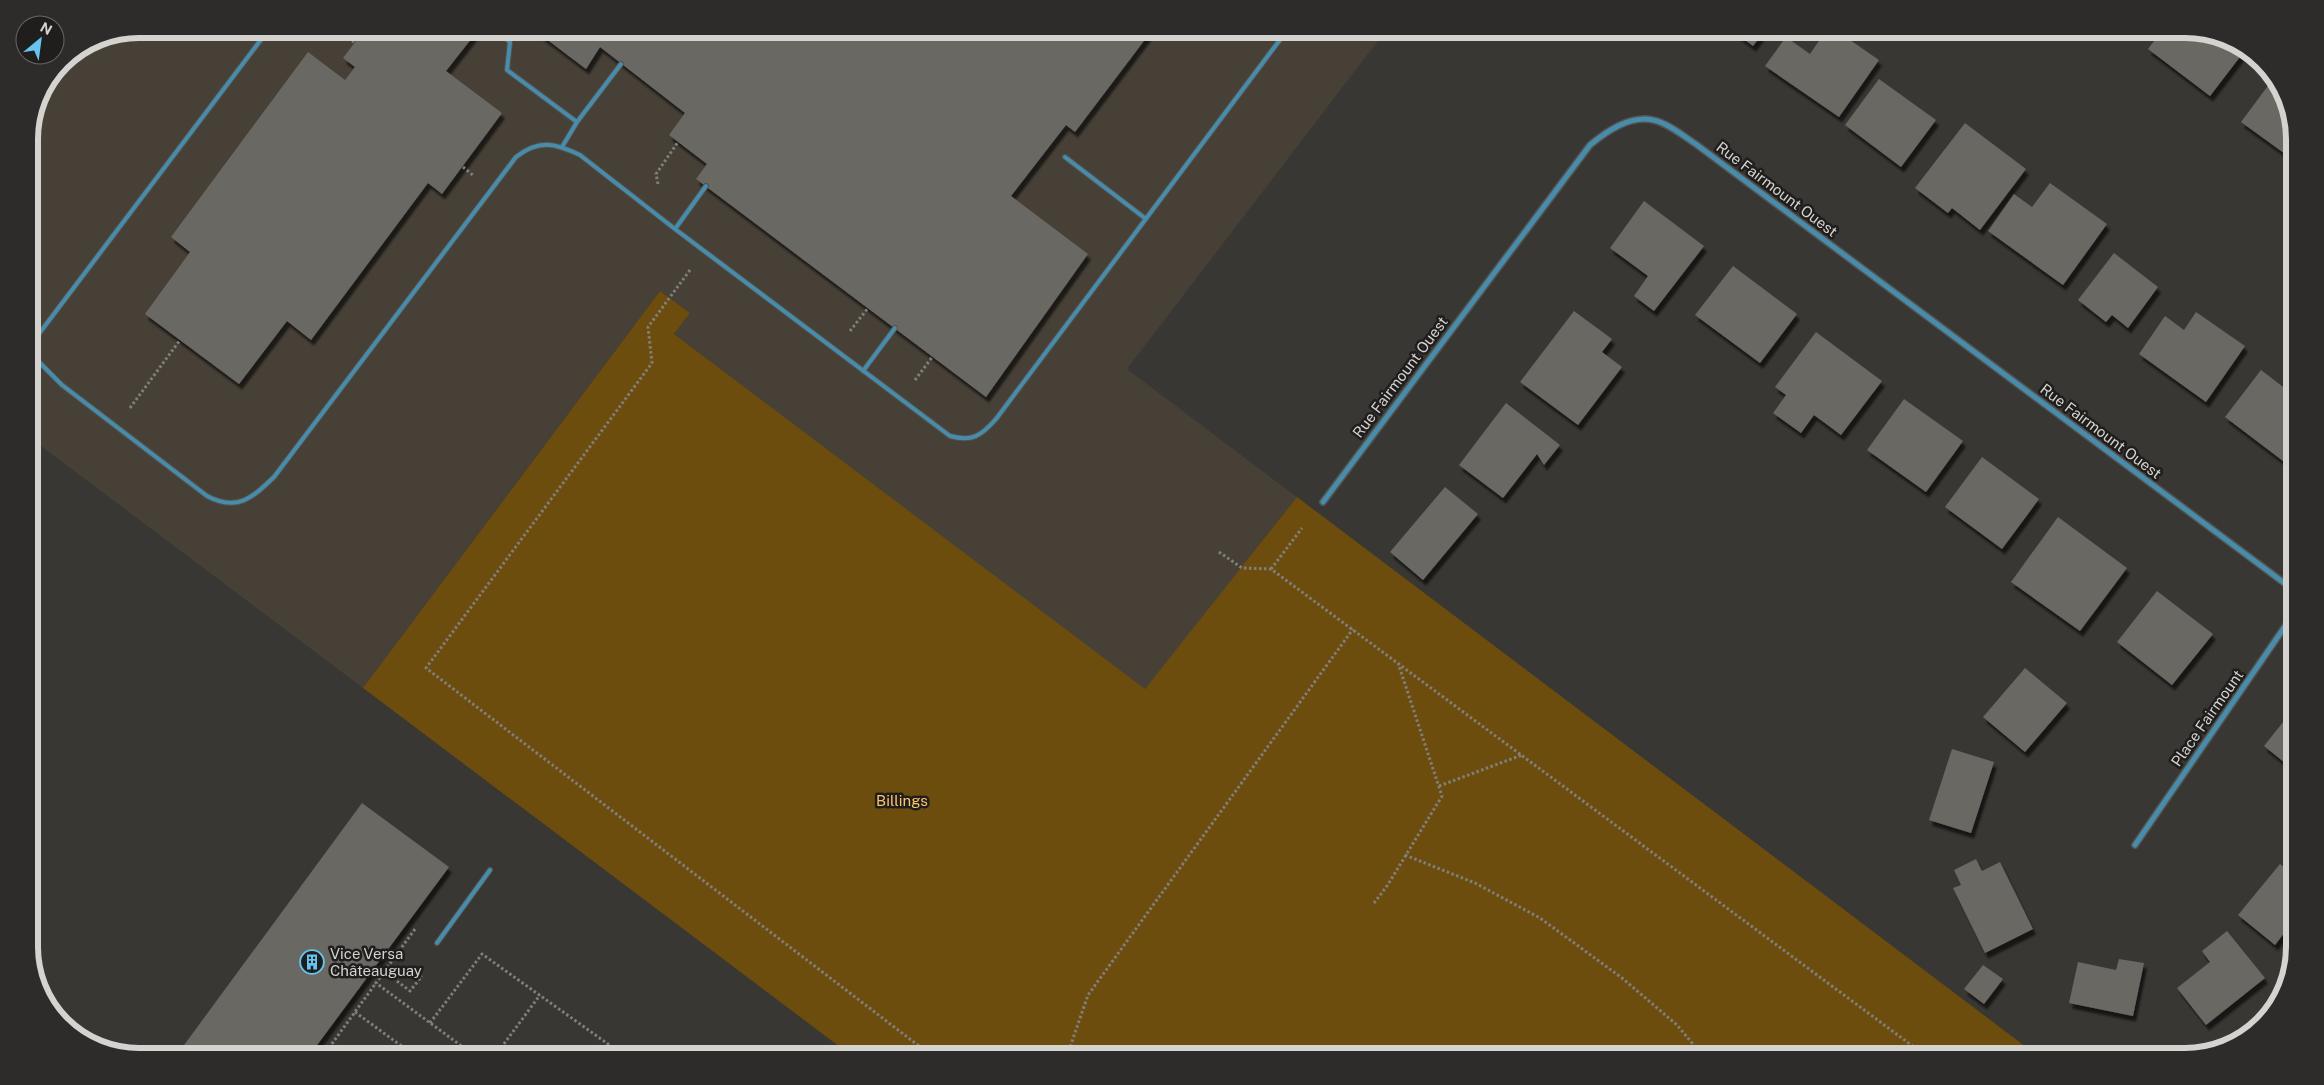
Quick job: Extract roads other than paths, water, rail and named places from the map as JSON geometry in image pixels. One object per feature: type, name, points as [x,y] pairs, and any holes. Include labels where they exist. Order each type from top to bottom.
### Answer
[{"type":"street","name":"Rue Fairmount Ouest","points":[[1323,502],[1590,145],[1608,131],[1625,123],[1654,120],[1697,145],[2286,584]]},
{"type":"street","name":"Place Fairmount","points":[[2134,845],[2286,625]]},
{"type":"lane","points":[[38,335],[262,38]]},
{"type":"lane","points":[[505,38],[510,42],[508,70],[577,122]]},
{"type":"lane","points":[[38,361],[62,384],[207,496],[221,503],[238,503],[256,494],[274,477],[516,157],[528,148],[544,144],[562,146],[580,155],[950,436],[963,439],[975,437],[986,430],[996,419],[1281,38]]},
{"type":"lane","points":[[562,146],[577,122],[621,64]]},
{"type":"lane","points":[[1065,157],[1146,219]]},
{"type":"lane","points":[[675,229],[706,186]]},
{"type":"lane","points":[[863,371],[895,328]]},
{"type":"lane","points":[[437,943],[490,870]]},
{"type":"place","name":"Vice Versa Châteauguay","points":[[312,962]]},
{"type":"park label","name":"Billings","points":[[902,800]]}]
